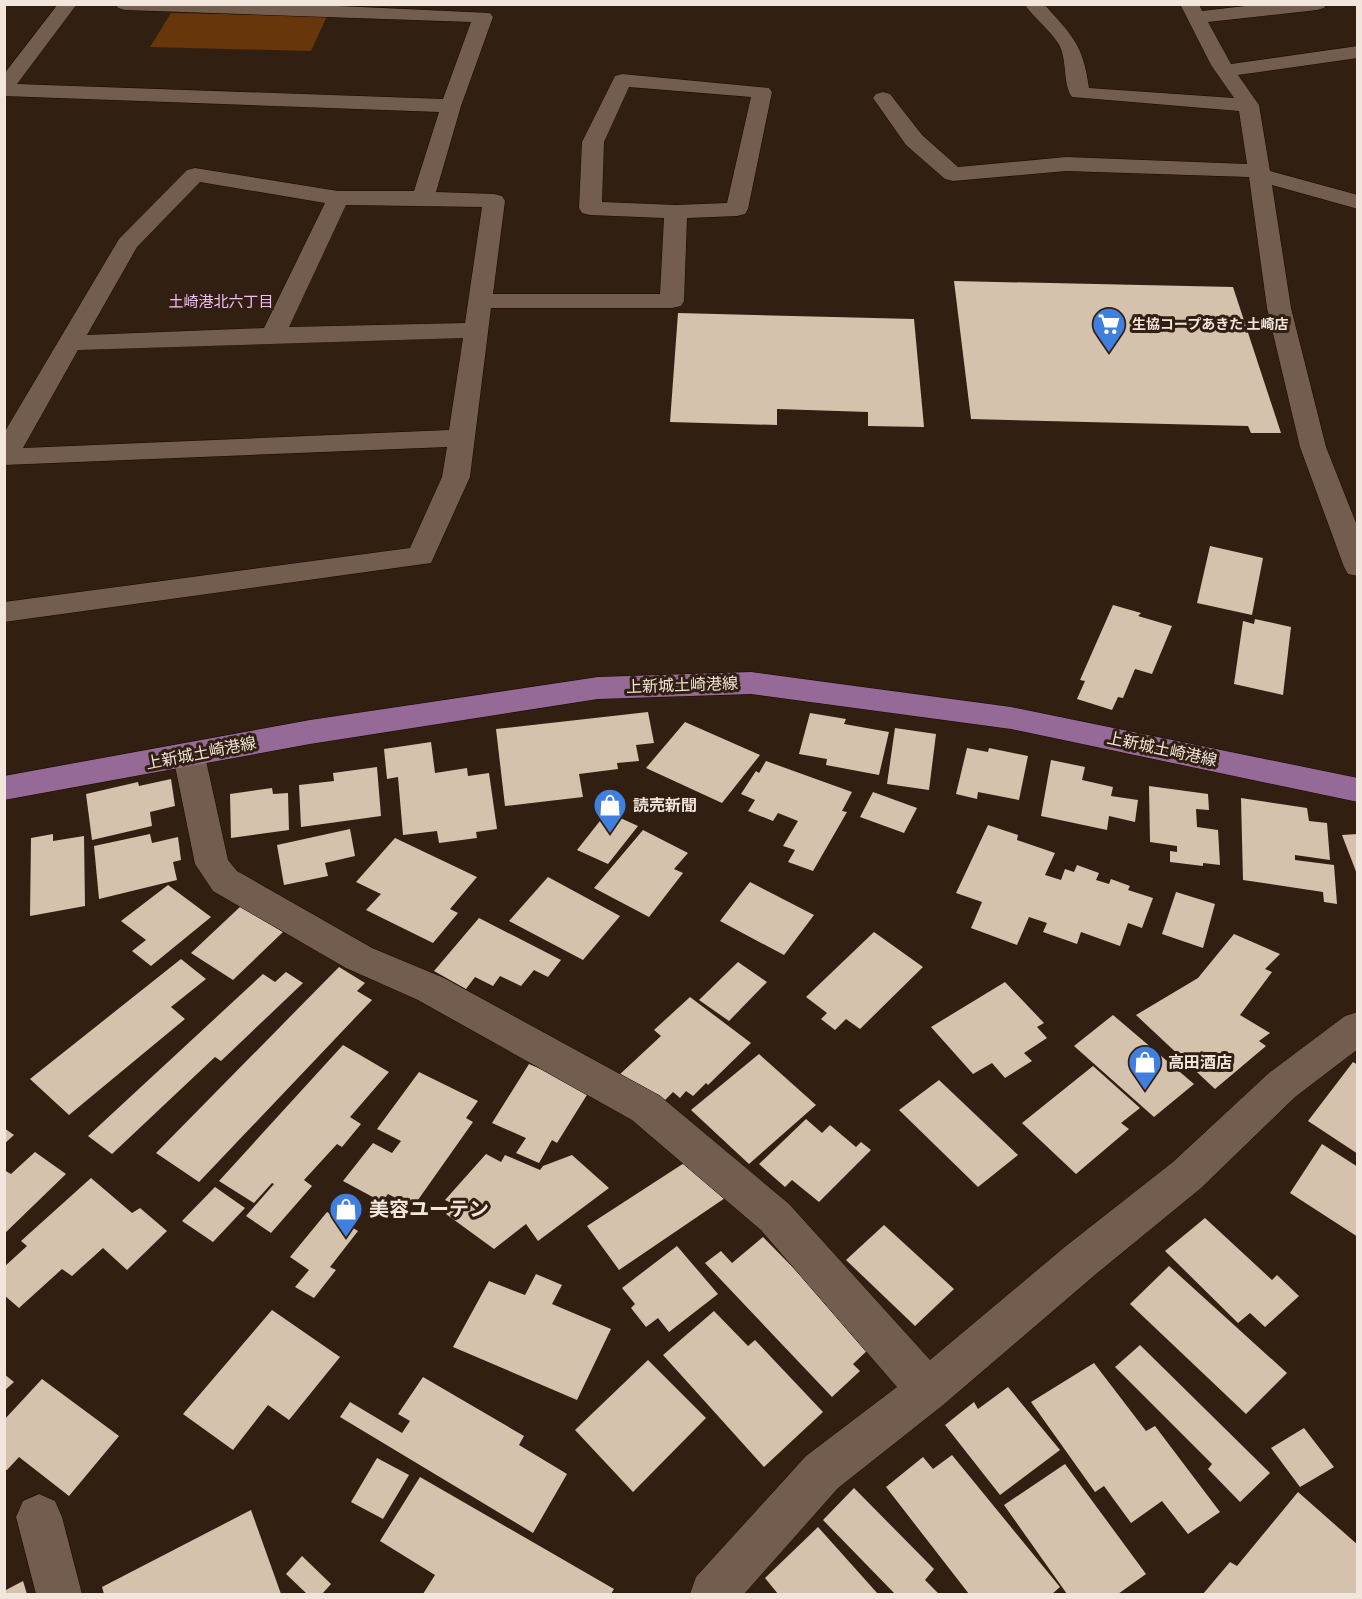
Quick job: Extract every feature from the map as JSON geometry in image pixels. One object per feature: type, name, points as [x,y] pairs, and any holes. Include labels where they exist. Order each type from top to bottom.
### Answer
[{"type":"main road","name":"上新城土崎港線","points":[[4,788],[189,756],[310,732],[598,688],[751,683],[1011,718],[1358,790]]},
{"type":"street","points":[[4,89],[68,4]]},
{"type":"street","points":[[125,4],[305,8],[483,17],[451,105],[423,198]]},
{"type":"street","points":[[1033,4],[1068,44],[1076,68],[1079,93],[1249,105]]},
{"type":"street","points":[[1317,4],[1193,11],[1225,71],[1249,105],[1279,308],[1313,447],[1358,567]]},
{"type":"street","points":[[1225,71],[1358,52]]},
{"type":"street","points":[[622,80],[762,92],[737,209],[676,212],[590,208],[593,142],[622,80]]},
{"type":"street","points":[[4,89],[451,105]]},
{"type":"street","points":[[883,98],[914,140],[953,174],[1066,164],[1259,173],[1358,202]]},
{"type":"street","points":[[4,457],[127,244],[195,175],[338,198],[494,201],[456,477],[421,556],[5,615]]},
{"type":"street","points":[[273,335],[338,198]]},
{"type":"street","points":[[480,301],[672,301],[676,212]]},
{"type":"street","points":[[70,343],[477,330]]},
{"type":"street","points":[[4,457],[461,438]]},
{"type":"street","points":[[189,756],[212,864],[225,881],[359,958],[431,989],[646,1108],[775,1217],[928,1390]]},
{"type":"street","points":[[713,1594],[822,1472],[928,1390],[1080,1260],[1187,1175],[1282,1085],[1358,1027]]},
{"type":"street","points":[[39,1517],[59,1594]]},
{"type":"shaded area","points":[[171,13],[327,16],[311,51],[150,47]]},
{"type":"building","name":"生協コープあきた 土崎店","points":[[954,281],[1233,287],[1281,433],[1251,433],[1248,426],[971,419]]},
{"type":"building","points":[[678,313],[914,319],[924,427],[868,426],[868,412],[777,409],[777,425],[670,422]]},
{"type":"building","points":[[1210,546],[1263,558],[1252,615],[1197,603]]},
{"type":"building","points":[[1113,605],[1141,613],[1138,616],[1172,626],[1152,674],[1135,669],[1123,698],[1118,697],[1112,710],[1077,699],[1085,681],[1080,680]]},
{"type":"building","points":[[1255,619],[1291,627],[1283,695],[1234,684],[1243,621],[1254,624]]},
{"type":"building","points":[[648,712],[654,743],[636,745],[639,761],[617,763],[618,769],[579,774],[583,797],[505,806],[496,729]]},
{"type":"building","points":[[810,713],[846,719],[844,724],[889,732],[879,775],[826,765],[827,759],[799,754]]},
{"type":"building","points":[[685,722],[760,755],[722,803],[646,768]]},
{"type":"building","points":[[895,728],[936,734],[929,790],[887,784]]},
{"type":"building","points":[[431,742],[435,773],[467,768],[468,776],[489,773],[497,829],[476,832],[477,838],[439,843],[437,831],[403,835],[398,777],[387,779],[384,749]]},
{"type":"building","points":[[967,748],[988,752],[989,748],[1028,756],[1019,800],[978,792],[977,799],[956,794]]},
{"type":"building","points":[[1051,760],[1085,767],[1082,780],[1113,787],[1111,796],[1138,800],[1135,822],[1109,816],[1107,830],[1041,816]]},
{"type":"building","points":[[766,761],[852,792],[842,811],[847,812],[813,871],[788,862],[795,850],[783,846],[798,821],[778,813],[773,821],[748,811],[755,800],[741,794],[756,771],[759,773]]},
{"type":"building","points":[[377,767],[381,816],[301,827],[299,785],[334,781],[333,773]]},
{"type":"building","points":[[171,779],[175,806],[150,812],[152,826],[92,840],[86,794],[138,782],[139,786]]},
{"type":"building","points":[[1149,786],[1208,794],[1209,810],[1196,809],[1197,827],[1218,830],[1220,865],[1203,863],[1203,866],[1170,862],[1170,851],[1177,852],[1177,846],[1150,842]]},
{"type":"building","points":[[272,788],[273,794],[288,793],[289,830],[231,838],[230,794]]},
{"type":"building","points":[[873,792],[917,808],[904,833],[860,817]]},
{"type":"building","points":[[1241,798],[1307,808],[1309,821],[1327,823],[1330,860],[1295,855],[1295,860],[1334,865],[1337,904],[1324,902],[1323,892],[1243,880]]},
{"type":"building","points":[[607,812],[638,826],[608,864],[577,850]]},
{"type":"building","points":[[988,825],[1018,835],[1017,840],[1055,853],[1045,875],[1061,880],[1065,869],[1074,872],[1077,865],[1099,873],[1096,880],[1109,884],[1111,879],[1130,886],[1128,890],[1153,898],[1142,928],[1128,923],[1120,946],[1081,932],[1077,944],[1043,932],[1047,923],[1029,917],[1017,945],[971,928],[982,902],[956,893]]},
{"type":"building","points":[[350,829],[355,856],[325,863],[328,876],[284,885],[277,845]]},
{"type":"building","points":[[643,830],[688,853],[674,869],[683,873],[649,917],[594,888]]},
{"type":"building","points":[[53,834],[53,841],[84,836],[85,906],[30,916],[31,838]]},
{"type":"building","points":[[150,834],[152,843],[178,837],[181,860],[173,862],[177,880],[99,899],[94,846]]},
{"type":"building","points":[[1358,834],[1358,874],[1357,874],[1342,835]]},
{"type":"building","points":[[395,838],[477,877],[450,909],[458,913],[433,943],[366,910],[381,894],[356,882]]},
{"type":"building","points":[[548,877],[620,916],[583,960],[509,921]]},
{"type":"building","points":[[750,882],[814,915],[784,955],[720,921]]},
{"type":"building","points":[[168,885],[211,917],[151,966],[132,951],[146,940],[121,921]]},
{"type":"building","points":[[1176,892],[1215,904],[1203,948],[1162,934]]},
{"type":"building","points":[[241,906],[283,932],[233,980],[191,953]]},
{"type":"building","points":[[479,918],[561,960],[548,977],[534,970],[521,986],[500,976],[493,986],[475,977],[466,989],[434,971]]},
{"type":"building","points":[[874,932],[923,967],[860,1029],[846,1019],[835,1030],[821,1019],[827,1013],[806,997]]},
{"type":"building","points":[[1234,934],[1280,954],[1265,969],[1272,972],[1240,1015],[1270,1033],[1259,1041],[1266,1046],[1215,1089],[1136,1015],[1198,978]]},
{"type":"building","points":[[181,959],[206,979],[171,1007],[185,1019],[69,1115],[30,1079]]},
{"type":"building","points":[[738,962],[767,982],[729,1021],[699,1000]]},
{"type":"building","points":[[339,967],[365,983],[357,991],[372,1000],[199,1182],[156,1153]]},
{"type":"building","points":[[286,972],[303,983],[221,1061],[215,1057],[112,1154],[88,1136],[263,974],[275,982]]},
{"type":"building","points":[[1005,982],[1044,1023],[1037,1027],[1047,1038],[1024,1053],[1032,1061],[1005,1078],[992,1063],[973,1074],[931,1027]]},
{"type":"building","points":[[690,997],[751,1043],[708,1085],[706,1083],[693,1096],[686,1091],[680,1098],[673,1092],[663,1102],[618,1076],[661,1036],[654,1030]]},
{"type":"building","points":[[1113,1015],[1194,1084],[1154,1117],[1074,1046]]},
{"type":"building","points":[[343,1045],[389,1072],[350,1117],[361,1124],[342,1147],[337,1144],[304,1180],[312,1186],[271,1233],[246,1216],[274,1184],[272,1183],[254,1203],[219,1181]]},
{"type":"building","points":[[759,1054],[816,1105],[749,1164],[691,1110]]},
{"type":"building","points":[[1353,1062],[1358,1065],[1358,1154],[1308,1121]]},
{"type":"building","points":[[529,1064],[590,1090],[557,1143],[552,1140],[539,1163],[516,1153],[526,1138],[492,1123]]},
{"type":"building","points":[[1093,1066],[1140,1108],[1121,1123],[1129,1129],[1076,1174],[1022,1123]]},
{"type":"building","points":[[419,1072],[478,1101],[466,1118],[473,1122],[413,1207],[388,1194],[382,1202],[343,1181],[373,1143],[392,1153],[401,1141],[377,1129]]},
{"type":"building","points":[[939,1080],[1018,1155],[978,1187],[899,1110]]},
{"type":"building","points":[[806,1119],[822,1133],[830,1125],[856,1147],[861,1142],[871,1150],[819,1202],[792,1180],[785,1187],[759,1164]]},
{"type":"building","points":[[4,1128],[14,1135],[4,1144]]},
{"type":"building","points":[[1322,1144],[1358,1167],[1358,1237],[1290,1193]]},
{"type":"building","points":[[35,1152],[66,1174],[4,1234],[4,1170],[11,1174]]},
{"type":"building","points":[[486,1154],[501,1162],[505,1155],[540,1170],[543,1166],[572,1155],[609,1188],[538,1241],[526,1224],[494,1249],[446,1214],[456,1205],[445,1200]]},
{"type":"building","points":[[695,1156],[728,1196],[619,1270],[587,1226]]},
{"type":"building","points":[[91,1178],[132,1213],[140,1208],[167,1231],[127,1270],[103,1248],[72,1276],[62,1269],[19,1308],[4,1295],[4,1267],[27,1246],[21,1241]]},
{"type":"building","points":[[215,1187],[245,1208],[213,1242],[182,1221]]},
{"type":"building","points":[[327,1212],[358,1231],[330,1267],[336,1270],[314,1298],[295,1287],[309,1270],[290,1257]]},
{"type":"building","points":[[1205,1218],[1272,1280],[1277,1275],[1299,1296],[1265,1327],[1250,1313],[1238,1323],[1165,1251]]},
{"type":"building","points":[[884,1225],[954,1289],[915,1326],[846,1260]]},
{"type":"building","points":[[763,1237],[871,1347],[853,1364],[860,1371],[832,1397],[705,1263],[721,1251],[732,1263]]},
{"type":"building","points":[[677,1246],[718,1294],[669,1332],[658,1318],[646,1327],[631,1308],[635,1304],[622,1288]]},
{"type":"building","points":[[1169,1266],[1287,1373],[1246,1414],[1130,1304]]},
{"type":"building","points":[[536,1274],[562,1285],[552,1304],[611,1329],[577,1400],[453,1347],[489,1281],[525,1295]]},
{"type":"building","points":[[272,1310],[340,1357],[289,1420],[268,1405],[233,1450],[183,1414]]},
{"type":"building","points":[[714,1311],[748,1346],[755,1340],[823,1412],[764,1467],[663,1355]]},
{"type":"building","points":[[1140,1345],[1270,1473],[1240,1502],[1208,1469],[1212,1464],[1115,1367]]},
{"type":"building","points":[[648,1360],[706,1418],[633,1492],[575,1430]]},
{"type":"building","points":[[1094,1363],[1146,1431],[1155,1426],[1220,1512],[1188,1534],[1162,1501],[1131,1523],[1104,1486],[1095,1492],[1031,1402]]},
{"type":"building","points":[[4,1374],[14,1382],[4,1391]]},
{"type":"building","points":[[423,1377],[524,1436],[519,1445],[567,1474],[533,1533],[340,1417],[350,1402],[402,1433],[410,1421],[398,1414]]},
{"type":"building","points":[[42,1379],[119,1436],[69,1496],[19,1457],[7,1470],[4,1469],[4,1420]]},
{"type":"building","points":[[1008,1387],[1060,1450],[1000,1495],[945,1425],[974,1402],[978,1409]]},
{"type":"building","points":[[1304,1428],[1334,1467],[1300,1487],[1271,1448]]},
{"type":"building","points":[[952,1455],[1060,1587],[1052,1594],[969,1594],[886,1487],[923,1457],[933,1469]]},
{"type":"building","points":[[377,1458],[409,1475],[383,1519],[351,1502]]},
{"type":"building","points":[[1065,1464],[1146,1574],[1118,1594],[1067,1594],[1004,1505]]},
{"type":"building","points":[[420,1477],[614,1589],[611,1594],[423,1594],[435,1575],[380,1541]]},
{"type":"building","points":[[854,1488],[934,1569],[925,1580],[939,1594],[895,1594],[823,1520]]},
{"type":"building","points":[[1298,1492],[1358,1545],[1358,1594],[1203,1594],[1230,1562],[1237,1566]]},
{"type":"building","points":[[251,1510],[281,1594],[104,1594],[102,1587]]},
{"type":"building","points":[[818,1527],[878,1594],[778,1594],[765,1578]]},
{"type":"building","points":[[302,1556],[331,1584],[322,1594],[307,1594],[286,1574]]},
{"type":"building","points":[[23,1581],[27,1594],[4,1594],[4,1591]]},
{"type":"place","name":"生協コープあきた 土崎店","points":[[1109,353]]},
{"type":"place","name":"読売新聞","points":[[610,834]]},
{"type":"place","name":"高田酒店","points":[[1145,1091]]},
{"type":"place","name":"美容ユーテン","points":[[346,1238]]},
{"type":"district","name":"土崎港北六丁目","points":[[221,302]]}]
